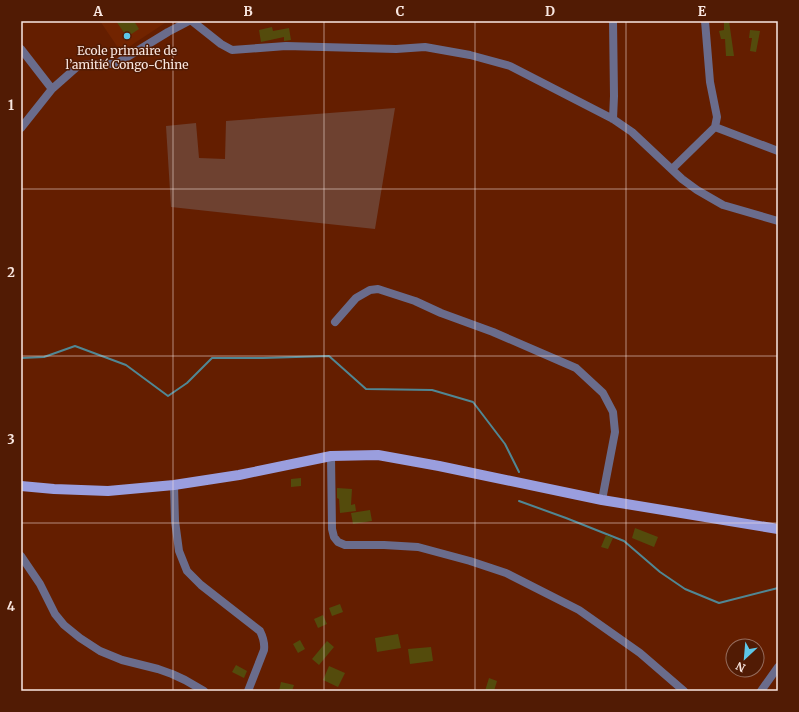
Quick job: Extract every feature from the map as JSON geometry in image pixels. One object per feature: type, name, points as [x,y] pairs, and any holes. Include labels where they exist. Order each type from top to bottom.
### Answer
[{"type":"main road","points":[[21,486],[108,491],[174,485],[239,475],[331,456],[378,455],[439,466],[602,500],[778,528]]},
{"type":"street","points":[[21,128],[52,89],[78,66],[83,64],[112,64],[119,62],[168,32],[191,21],[221,44],[232,50],[286,46],[396,49],[425,47],[470,55],[510,66],[613,119],[632,132],[697,190],[723,205],[778,221]]},
{"type":"street","points":[[613,21],[613,119]]},
{"type":"street","points":[[672,169],[715,127],[717,117],[710,82],[705,21]]},
{"type":"street","points":[[21,49],[52,89]]},
{"type":"street","points":[[715,127],[778,151]]},
{"type":"street","points":[[335,322],[356,298],[370,290],[378,289],[415,301],[441,313],[493,332],[576,368],[603,393],[613,412],[615,432],[602,500]]},
{"type":"street","points":[[331,456],[332,529],[334,537],[338,542],[345,545],[418,547],[470,561],[506,573],[579,610],[640,653],[684,691]]},
{"type":"street","points":[[174,485],[175,521],[179,551],[187,571],[201,585],[260,631],[263,637],[265,644],[264,650],[248,691]]},
{"type":"street","points":[[21,556],[40,584],[55,614],[64,625],[80,638],[100,651],[122,660],[172,674],[204,691]]},
{"type":"street","points":[[761,691],[778,667]]},
{"type":"shaded area","name":"Ecole primaire de l’amitié Congo-Chine","points":[[100,21],[168,21],[121,52]]},
{"type":"shaded area","points":[[395,108],[375,229],[171,207],[166,126],[196,123],[199,158],[225,159],[226,121]]},
{"type":"building","points":[[116,21],[134,21],[139,29],[127,37]]},
{"type":"building","points":[[724,21],[729,21],[734,56],[726,56],[725,39],[721,39],[719,31],[724,30]]},
{"type":"building","points":[[272,27],[273,31],[289,28],[291,40],[284,41],[284,37],[261,42],[259,30]]},
{"type":"building","points":[[750,30],[760,31],[756,52],[750,51],[752,38],[749,38]]},
{"type":"building","points":[[301,478],[301,486],[291,487],[291,479]]},
{"type":"building","points":[[337,488],[352,489],[351,505],[355,504],[356,511],[340,513]]},
{"type":"building","points":[[370,510],[372,521],[353,524],[351,513]]},
{"type":"building","points":[[635,528],[658,537],[654,547],[632,538]]},
{"type":"building","points":[[606,535],[613,538],[608,549],[601,547]]},
{"type":"building","points":[[340,604],[343,612],[332,616],[329,608]]},
{"type":"building","points":[[323,615],[327,624],[318,628],[314,619]]},
{"type":"building","points":[[398,634],[401,648],[377,652],[375,638]]},
{"type":"building","points":[[300,640],[305,649],[298,653],[293,644]]},
{"type":"building","points":[[327,641],[334,647],[319,665],[312,659]]},
{"type":"building","points":[[431,647],[433,661],[410,664],[408,649]]},
{"type":"building","points":[[236,665],[247,671],[244,678],[232,672]]},
{"type":"building","points":[[329,666],[345,673],[338,687],[323,680]]},
{"type":"building","points":[[489,678],[497,681],[494,691],[485,691]]},
{"type":"building","points":[[281,682],[294,685],[292,691],[279,691]]},
{"type":"waterway","points":[[21,358],[44,357],[75,346],[126,365],[168,396],[187,383],[212,358],[329,356],[366,389],[432,390],[473,402],[505,444],[519,472]]},
{"type":"waterway","points":[[519,501],[624,541],[660,572],[685,589],[719,603],[778,588]]},
{"type":"place","name":"Ecole primaire de l’amitié Congo-Chine","points":[[127,36]]}]
